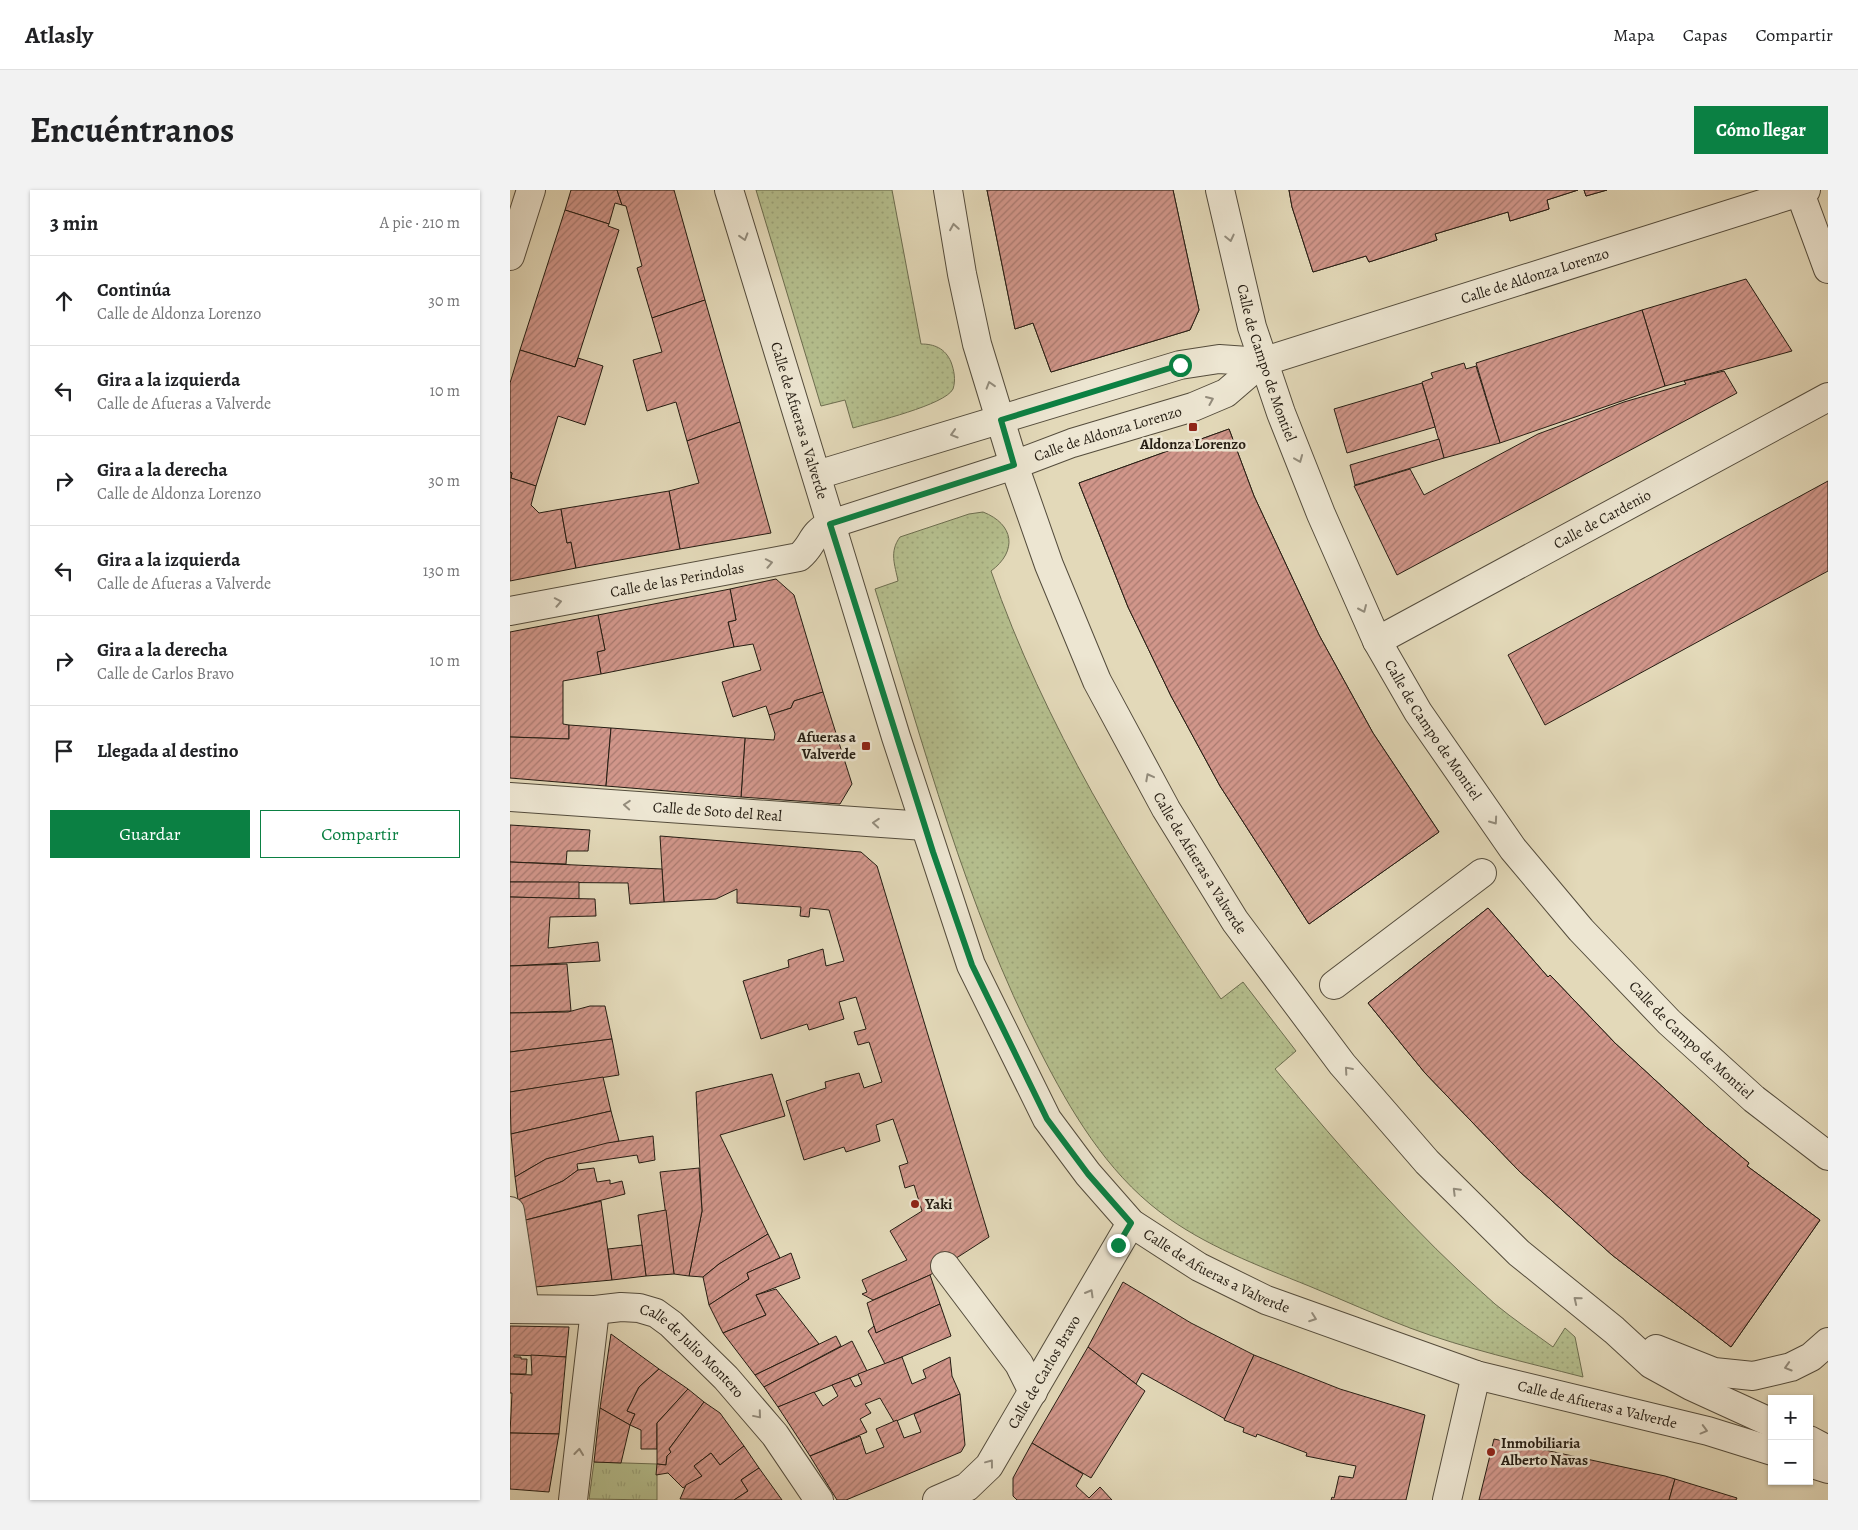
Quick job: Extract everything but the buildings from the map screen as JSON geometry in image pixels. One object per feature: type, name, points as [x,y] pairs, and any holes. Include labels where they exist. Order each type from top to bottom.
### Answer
[{"type":"street","points":[[510,256],[531,190]]},
{"type":"street","name":"Calle de Afueras a Valverde","points":[[729,190],[817,475],[830,524],[925,826],[972,965],[1047,1119],[1088,1174],[1131,1223],[1199,1267],[1266,1300],[1476,1376],[1708,1431],[1768,1450]]},
{"type":"street","name":"Calle de Afueras a Valverde","points":[[948,190],[973,326],[1014,465],[1048,565],[1097,681],[1166,809],[1235,921],[1318,1033],[1427,1162],[1519,1253],[1614,1330],[1651,1364],[1691,1386],[1768,1421]]},
{"type":"street","name":"Calle de Campo de Montiel","points":[[1220,190],[1236,262],[1262,362],[1322,514],[1378,641],[1418,712],[1513,849],[1581,930],[1669,1022],[1754,1099],[1828,1156]]},
{"type":"street","points":[[1801,191],[1828,269]]},
{"type":"street","name":"Calle de Aldonza Lorenzo","points":[[817,475],[1180,365],[1219,359],[1262,362],[1801,191]]},
{"type":"street","name":"Calle de Aldonza Lorenzo","points":[[830,524],[1014,465],[1072,443],[1202,404],[1226,393],[1262,362]]},
{"type":"street","name":"Calle de Cardenio","points":[[1378,641],[1828,397]]},
{"type":"street","name":"Calle de las Perindolas","points":[[510,611],[799,557],[806,552],[815,534],[830,524]]},
{"type":"street","name":"Calle de Soto del Real","points":[[510,797],[925,826]]},
{"type":"street","points":[[1334,985],[1482,873]]},
{"type":"street","points":[[510,1211],[518,1309]]},
{"type":"street","name":"Calle de Carlos Bravo","points":[[936,1500],[973,1494],[1131,1223]]},
{"type":"street","points":[[945,1266],[1019,1364],[1033,1392]]},
{"type":"street","name":"Calle de Julio Montero","points":[[518,1309],[595,1310],[639,1308],[656,1313],[671,1324],[726,1378],[775,1436],[819,1500]]},
{"type":"street","points":[[574,1500],[595,1310]]},
{"type":"street","points":[[1614,1330],[1685,1362],[1714,1372],[1753,1376],[1791,1367],[1811,1358],[1828,1342]]},
{"type":"street","points":[[1447,1500],[1476,1376]]},
{"type":"street","points":[[1813,1442],[1828,1450]]},
{"type":"street","points":[[1813,1464],[1828,1469]]},
{"type":"green space","points":[[756,190],[892,190],[921,344],[935,346],[946,353],[953,368],[954,386],[947,395],[923,407],[853,428],[845,400],[821,406]]},
{"type":"green space","points":[[983,512],[1001,523],[1009,538],[1009,547],[1006,555],[991,571],[1012,628],[1063,739],[1155,898],[1221,999],[1243,982],[1296,1051],[1275,1069],[1327,1130],[1380,1191],[1436,1249],[1495,1304],[1553,1347],[1565,1328],[1575,1337],[1583,1377],[1431,1336],[1213,1245],[1177,1224],[1141,1196],[1106,1159],[1091,1138],[1064,1095],[1040,1051],[1013,996],[989,939],[948,824],[875,589],[898,581],[894,564],[894,553],[900,537],[969,514]]},
{"type":"green space","points":[[594,1462],[657,1464],[657,1500],[589,1499]]},
{"type":"place","name":"Aldonza Lorenzo","points":[[1193,427]]},
{"type":"place","name":"Afueras a Valverde","points":[[866,746]]},
{"type":"place","name":"Yaki","points":[[915,1204]]},
{"type":"place","name":"Inmobiliaria Alberto Navas","points":[[1491,1452]]},
{"type":"route","points":[[1118,1245],[1131,1223],[1088,1174],[1047,1119],[972,965],[933,852],[830,524],[1014,465],[1001,420],[1180,365]]}]
